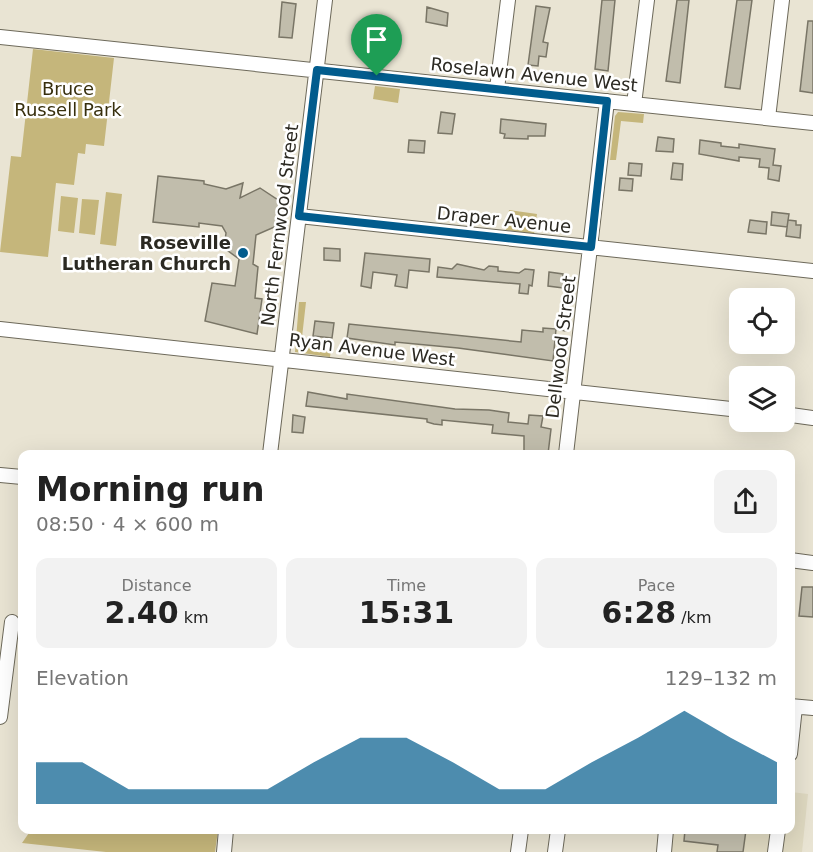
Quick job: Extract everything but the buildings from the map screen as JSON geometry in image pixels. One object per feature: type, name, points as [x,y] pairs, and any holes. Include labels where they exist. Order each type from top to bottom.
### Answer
[{"type":"street","name":"North Fernwood Street","points":[[270,450],[325,0]]},
{"type":"street","points":[[497,89],[508,0]]},
{"type":"street","points":[[634,104],[647,0]]},
{"type":"street","points":[[768,118],[782,0]]},
{"type":"street","name":"Roselawn Avenue West","points":[[0,37],[813,123]]},
{"type":"street","name":"Dellwood Street","points":[[567,450],[607,101]]},
{"type":"street","name":"Draper Avenue","points":[[299,216],[813,271]]},
{"type":"street","name":"Ryan Avenue West","points":[[0,329],[282,357],[729,409]]},
{"type":"street","points":[[795,416],[813,418]]},
{"type":"street","points":[[0,475],[18,477]]},
{"type":"street","points":[[795,561],[813,563]]},
{"type":"street","points":[[0,717],[11,622]]},
{"type":"street","points":[[795,706],[813,708]]},
{"type":"street","points":[[224,852],[226,834]]},
{"type":"street","points":[[518,852],[520,834]]},
{"type":"street","points":[[555,852],[557,834]]},
{"type":"street","points":[[664,852],[666,834]]},
{"type":"street","points":[[776,852],[778,834]]},
{"type":"shaded area","points":[[795,792],[808,794],[802,852],[670,852],[672,834],[795,834]]},
{"type":"green space","name":"Bruce Russell Park","points":[[33,49],[114,58],[104,146],[86,144],[85,154],[78,153],[74,185],[56,183],[48,257],[0,252],[11,156],[21,157]]},
{"type":"green space","points":[[375,86],[400,89],[398,103],[373,99]]},
{"type":"green space","points":[[618,112],[644,114],[643,123],[621,121],[616,160],[610,160],[615,116]]},
{"type":"green space","points":[[106,192],[122,194],[116,246],[100,244]]},
{"type":"green space","points":[[61,196],[78,198],[74,233],[58,231]]},
{"type":"green space","points":[[82,199],[99,200],[95,235],[79,233]]},
{"type":"green space","points":[[509,210],[537,214],[534,234],[506,230]]},
{"type":"green space","points":[[299,302],[306,302],[301,346],[331,350],[330,357],[295,352]]},
{"type":"green space","points":[[28,834],[217,834],[215,852],[106,852],[22,843]]},
{"type":"place","name":"Roseville Lutheran Church","points":[[243,253]]},
{"type":"route","points":[[317,70],[377,76],[607,101],[591,247],[299,216],[317,70]]}]
